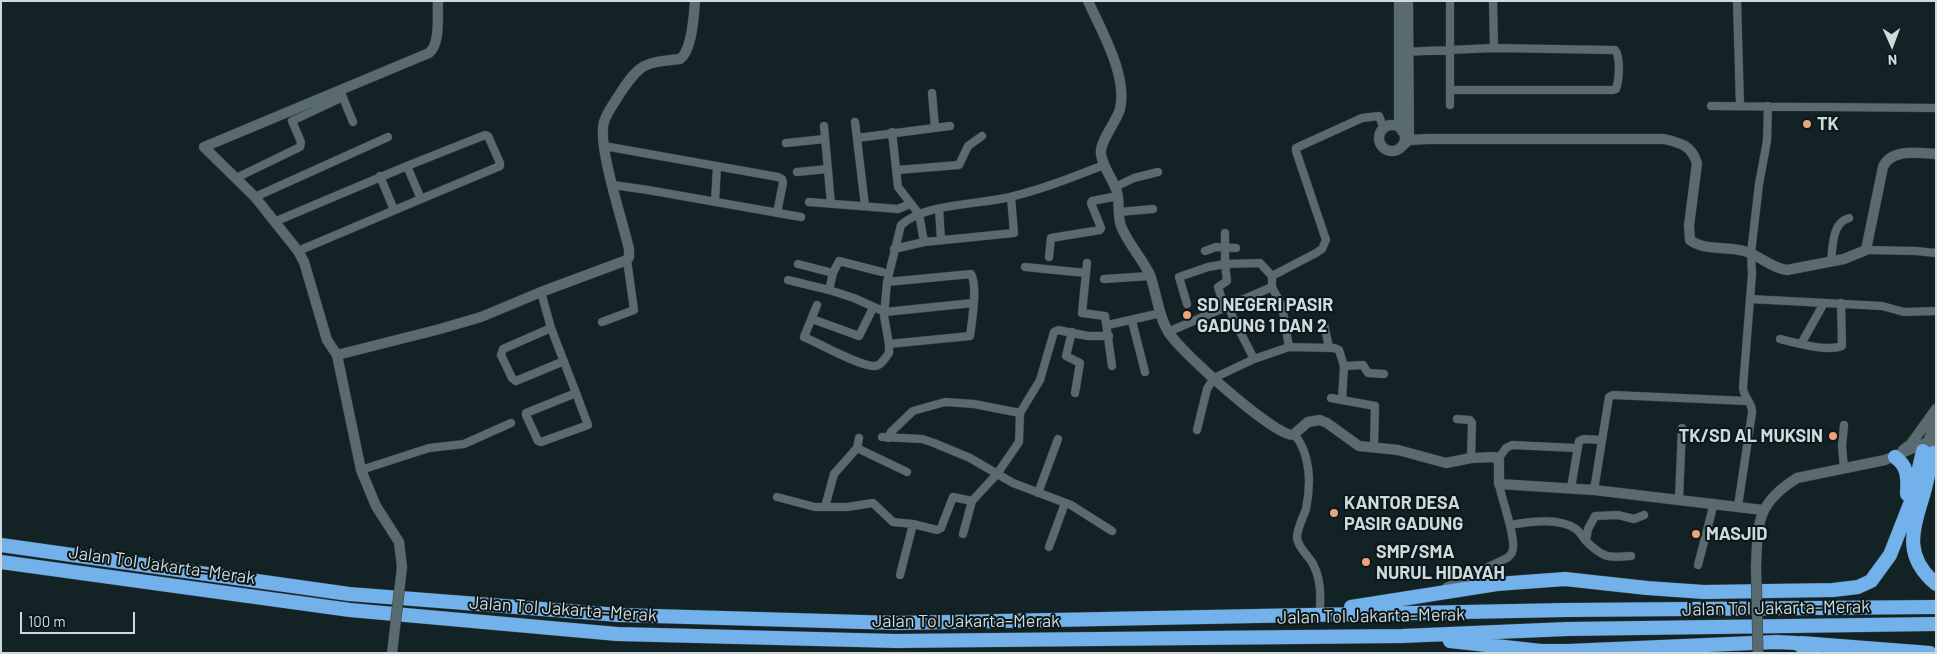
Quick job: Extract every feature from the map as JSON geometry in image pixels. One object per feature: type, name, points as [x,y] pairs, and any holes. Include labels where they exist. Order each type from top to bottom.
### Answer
[{"type":"highway","points":[[1932,448],[1922,498],[1913,528],[1912,544],[1920,568],[1936,584]]},
{"type":"highway","points":[[1321,610],[1497,584],[1566,578],[1647,588],[1704,592],[1832,590],[1858,587],[1871,582],[1890,555],[1932,448]]},
{"type":"highway","points":[[1895,456],[1905,466],[1908,480],[1905,517]]},
{"type":"highway","points":[[1922,498],[1936,484]]},
{"type":"highway","name":"Jalan Tol Jakarta–Merak","points":[[1,545],[349,594],[618,615],[897,623],[1321,610],[1936,606]]},
{"type":"highway","name":"Jalan Tol Jakarta–Merak","points":[[1,562],[350,610],[617,634],[896,641],[1402,636],[1567,630],[1936,624]]},
{"type":"highway","points":[[1402,636],[1541,651],[1618,650],[1776,642],[1930,653]]},
{"type":"highway","points":[[1796,643],[1814,653]]},
{"type":"street","points":[[392,653],[402,567],[399,542],[376,506],[361,470],[337,355],[327,340],[307,270],[298,251],[255,198],[204,146],[341,93],[431,51],[436,42],[438,1]]},
{"type":"street","points":[[602,322],[634,310],[627,260],[629,249],[604,146],[604,122],[632,75],[646,64],[680,59],[686,52],[695,1]]},
{"type":"street","points":[[1088,1],[1113,59],[1118,75],[1121,100],[1120,110],[1101,149],[1104,164],[1116,192],[1123,230],[1150,276],[1168,332],[1183,352],[1267,422],[1290,435],[1295,435],[1308,422],[1320,420],[1359,446],[1398,450],[1446,463],[1471,458],[1498,459]]},
{"type":"street","points":[[1399,1],[1407,136],[1400,148],[1393,151],[1382,147],[1380,135],[1384,129],[1392,126],[1399,128],[1407,136],[1664,139],[1684,143],[1694,153],[1697,163],[1689,226],[1690,240],[1701,245],[1741,250],[1751,253],[1778,269],[1787,270],[1844,259],[1866,250],[1916,251],[1936,254]]},
{"type":"street","points":[[1403,49],[1408,1]]},
{"type":"street","points":[[1450,1],[1453,48],[1450,105]]},
{"type":"street","points":[[1493,1],[1494,48]]},
{"type":"street","points":[[1737,1],[1740,106]]},
{"type":"street","points":[[1403,49],[1615,50],[1618,55],[1617,87],[1612,90],[1450,90]]},
{"type":"street","points":[[341,93],[353,122]]},
{"type":"street","points":[[236,178],[300,147],[301,142],[292,121],[341,93]]},
{"type":"street","points":[[932,93],[936,128]]},
{"type":"street","points":[[1711,106],[1936,108]]},
{"type":"street","points":[[1738,506],[1752,413],[1751,404],[1743,393],[1743,387],[1752,274],[1751,253],[1759,184],[1766,148],[1768,106]]},
{"type":"street","points":[[1272,276],[1322,249],[1326,240],[1296,148],[1362,118],[1379,116],[1384,129]]},
{"type":"street","points":[[855,122],[865,206]]},
{"type":"street","points":[[824,126],[831,204]]},
{"type":"street","points":[[858,138],[892,132],[950,126]]},
{"type":"street","points":[[892,132],[899,190],[914,209],[924,242]]},
{"type":"street","points":[[274,222],[380,176],[485,135],[490,138],[500,163],[498,167],[298,251]]},
{"type":"street","points":[[897,170],[959,165],[968,146],[982,136]]},
{"type":"street","points":[[255,198],[388,137]]},
{"type":"street","points":[[786,143],[825,139]]},
{"type":"street","points":[[604,146],[780,178],[784,183],[777,213]]},
{"type":"street","points":[[1866,250],[1886,160],[1893,155],[1936,154]]},
{"type":"street","points":[[809,202],[898,209],[939,209],[1011,197],[1047,187],[1104,164]]},
{"type":"street","points":[[407,166],[421,199]]},
{"type":"street","points":[[715,202],[717,166]]},
{"type":"street","points":[[797,172],[828,169]]},
{"type":"street","points":[[1048,257],[1051,238],[1100,230],[1092,201],[1116,192],[1134,178],[1158,172]]},
{"type":"street","points":[[380,176],[394,210]]},
{"type":"street","points":[[613,185],[801,217]]},
{"type":"street","points":[[894,249],[924,242],[1014,233],[1011,197]]},
{"type":"street","points":[[812,319],[859,336],[879,310],[901,224],[914,209]]},
{"type":"street","points":[[939,209],[941,240]]},
{"type":"street","points":[[1119,212],[1153,209]]},
{"type":"street","points":[[1831,260],[1838,225],[1840,221],[1849,218]]},
{"type":"street","points":[[1225,233],[1227,281],[1218,287],[1254,359]]},
{"type":"street","points":[[1205,251],[1213,247],[1236,248]]},
{"type":"street","points":[[337,355],[481,317],[627,260]]},
{"type":"street","points":[[829,290],[833,273],[839,261],[882,272]]},
{"type":"street","points":[[1087,263],[1082,313],[1104,315],[1108,326],[1112,366]]},
{"type":"street","points":[[1187,304],[1179,277],[1208,267],[1226,264],[1260,263],[1272,276],[1272,287],[1282,306],[1289,347]]},
{"type":"street","points":[[798,264],[833,273]]},
{"type":"street","points":[[1025,267],[1086,273]]},
{"type":"street","points":[[887,282],[971,274],[973,276],[970,336],[889,344]]},
{"type":"street","points":[[1104,279],[1150,276]]},
{"type":"street","points":[[788,280],[829,290],[864,302],[879,310],[973,303]]},
{"type":"street","points":[[1168,332],[1272,287]]},
{"type":"street","points":[[541,292],[551,328],[564,361],[576,393],[588,425],[541,442],[538,441],[526,412],[576,393]]},
{"type":"street","points":[[1750,299],[1882,306],[1904,312],[1936,311]]},
{"type":"street","points":[[1801,344],[1824,303]]},
{"type":"street","points":[[1780,339],[1824,347],[1842,346],[1841,303]]},
{"type":"street","points":[[817,305],[804,337],[857,361],[874,366],[880,364],[889,353],[889,344],[879,310]]},
{"type":"street","points":[[1108,326],[1161,313]]},
{"type":"street","points":[[1132,321],[1145,372]]},
{"type":"street","points":[[1324,324],[1329,347]]},
{"type":"street","points":[[551,328],[503,349],[501,355],[512,378],[516,381],[564,361]]},
{"type":"street","points":[[963,534],[972,501],[997,474],[1019,442],[1020,413],[1040,380],[1054,332],[1058,330],[1088,336],[1109,336]]},
{"type":"street","points":[[1072,332],[1066,356],[1080,363],[1075,393]]},
{"type":"street","points":[[1197,430],[1207,389],[1214,378],[1254,359],[1289,347],[1329,347],[1339,350],[1344,366],[1342,400]]},
{"type":"street","points":[[1344,366],[1363,365],[1368,373],[1384,374]]},
{"type":"street","points":[[1594,490],[1608,399],[1613,395],[1747,401]]},
{"type":"street","points":[[1331,398],[1375,406],[1374,447]]},
{"type":"street","points":[[1020,413],[974,404],[945,402],[913,411],[885,438],[915,438],[928,441],[970,458],[997,474],[1085,513],[1112,531]]},
{"type":"street","points":[[1895,456],[1911,444],[1936,409]]},
{"type":"street","points":[[1457,419],[1472,422],[1471,458]]},
{"type":"street","points":[[1758,653],[1757,530],[1763,510],[1778,492],[1797,478],[1885,460],[1932,448],[1936,422]]},
{"type":"street","points":[[361,470],[429,448],[464,444],[511,423]]},
{"type":"street","points":[[1844,425],[1842,446],[1844,468]]},
{"type":"street","points":[[1679,499],[1682,428]]},
{"type":"street","points":[[1295,435],[1304,449],[1308,466],[1309,488],[1298,533],[1298,542],[1313,564],[1320,583],[1321,610]]},
{"type":"street","points":[[825,507],[834,474],[858,448],[859,438]]},
{"type":"street","points":[[1038,493],[1058,439]]},
{"type":"street","points":[[1571,488],[1576,448],[1581,439],[1601,440]]},
{"type":"street","points":[[1428,595],[1507,558],[1514,549],[1500,485],[1498,459],[1506,448],[1512,445],[1576,448]]},
{"type":"street","points":[[858,448],[906,472]]},
{"type":"street","points":[[1500,485],[1594,490],[1763,510]]},
{"type":"street","points":[[777,497],[815,507],[847,507],[873,503],[890,520],[939,530],[953,497],[972,501]]},
{"type":"street","points":[[1049,547],[1065,503]]},
{"type":"street","points":[[1698,565],[1714,503]]},
{"type":"street","points":[[1586,541],[1588,529],[1595,516],[1618,515],[1634,519],[1644,516]]},
{"type":"street","points":[[1510,525],[1543,522],[1565,525],[1577,529],[1586,541],[1606,557],[1631,556]]},
{"type":"street","points":[[900,575],[913,524]]},
{"type":"place","name":"TK","points":[[1807,124]]},
{"type":"place","name":"SD NEGERI PASIR GADUNG 1 DAN 2","points":[[1187,315]]},
{"type":"place","name":"TK/SD AL MUKSIN","points":[[1833,436]]},
{"type":"place","name":"KANTOR DESA PASIR GADUNG","points":[[1334,513]]},
{"type":"place","name":"MASJID","points":[[1696,534]]},
{"type":"place","name":"SMP/SMA NURUL HIDAYAH","points":[[1366,562]]}]
